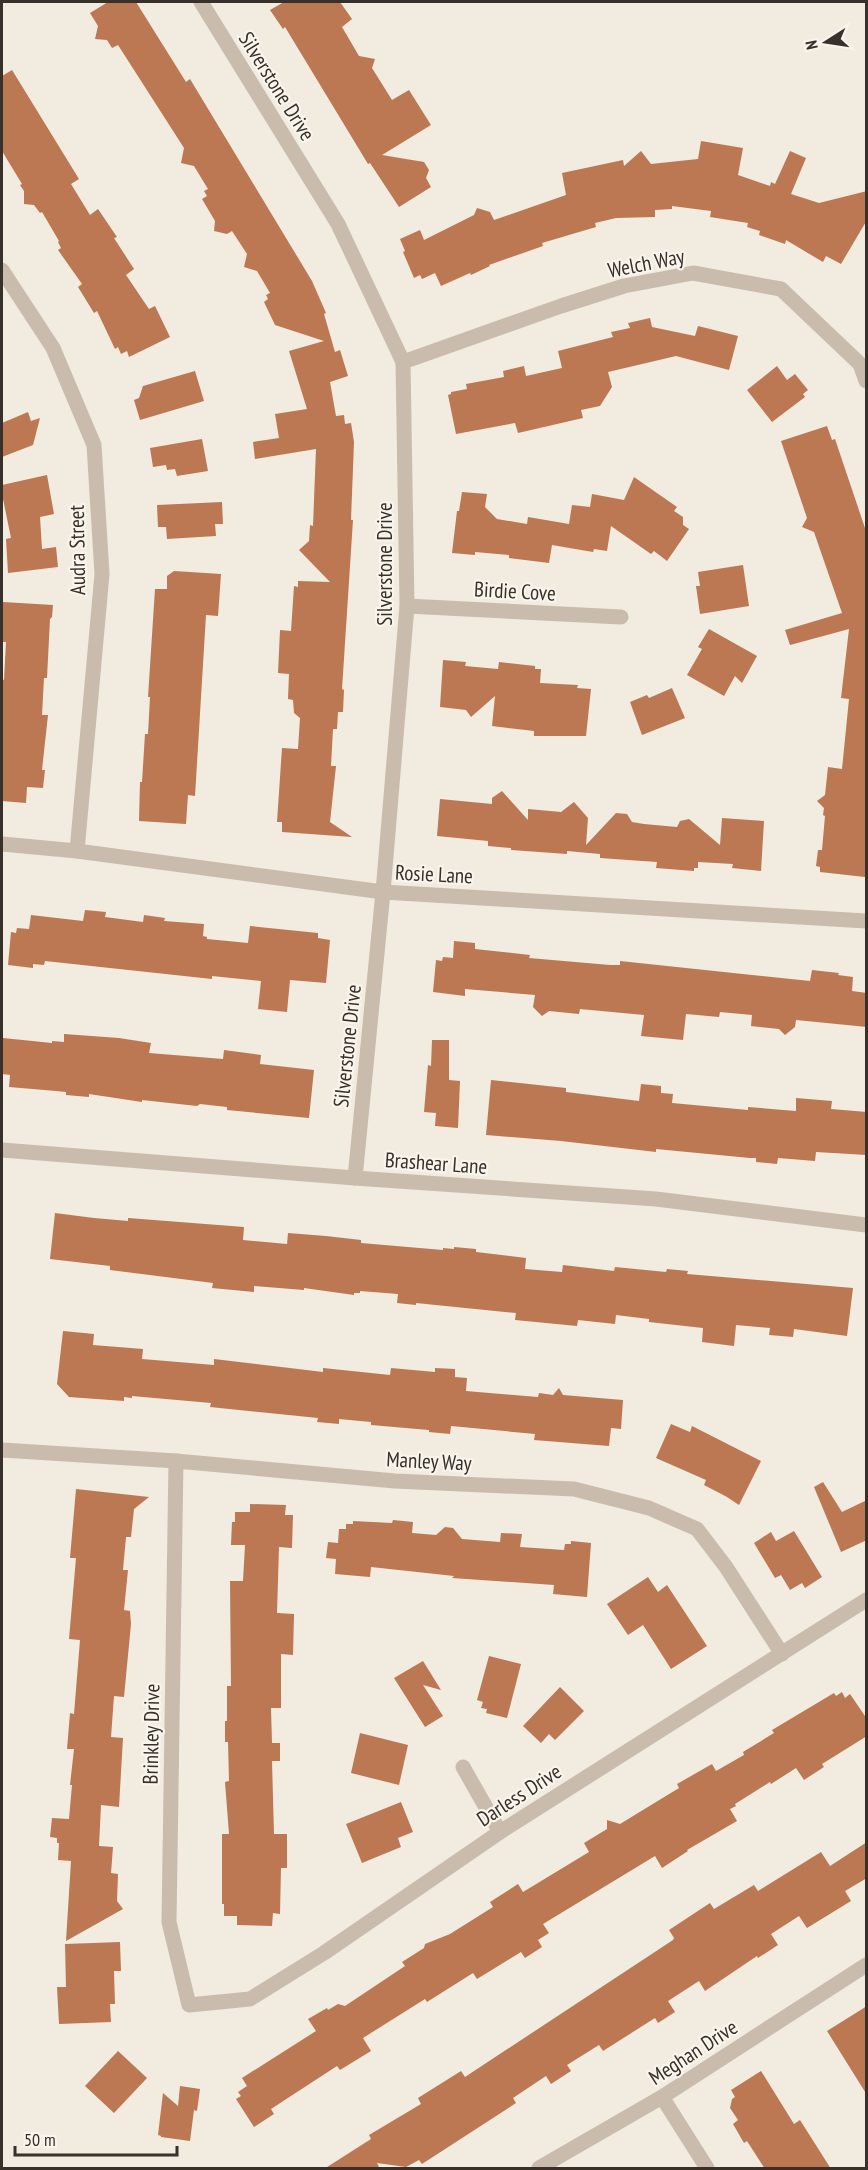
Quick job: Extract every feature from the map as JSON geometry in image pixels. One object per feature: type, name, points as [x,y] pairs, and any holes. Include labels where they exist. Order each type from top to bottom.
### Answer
[{"type":"street","name":"Silverstone Drive","points":[[201,2],[338,224],[403,362],[407,606],[356,1178]]},
{"type":"street","name":"Audra Street","points":[[2,270],[54,348],[94,445],[102,574],[77,851]]},
{"type":"street","name":"Welch Way","points":[[403,362],[624,286],[693,273],[781,289],[860,364],[867,381]]},
{"type":"street","name":"Birdie Cove","points":[[407,606],[621,617]]},
{"type":"street","name":"Rosie Lane","points":[[2,844],[77,851],[383,892],[867,921]]},
{"type":"street","name":"Brashear Lane","points":[[2,1150],[656,1199],[867,1225]]},
{"type":"street","name":"Manley Way","points":[[2,1450],[176,1461],[395,1481],[574,1489],[649,1508],[697,1529],[726,1567],[782,1654]]},
{"type":"street","name":"Brinkley Drive","points":[[176,1461],[169,1922],[189,2005]]},
{"type":"street","name":"Darless Drive","points":[[189,2005],[250,1999],[324,1953],[500,1832],[867,1600]]},
{"type":"street","points":[[464,1767],[500,1832]]},
{"type":"street","name":"Meghan Drive","points":[[539,2169],[662,2097],[867,1965]]},
{"type":"street","points":[[662,2097],[707,2169]]},
{"type":"building","points":[[108,2],[136,2],[186,82],[190,79],[312,281],[326,313],[324,314],[335,352],[340,350],[348,376],[330,382],[336,416],[344,415],[345,424],[351,423],[354,442],[351,520],[353,520],[342,689],[344,690],[343,712],[338,712],[337,729],[333,729],[331,766],[336,766],[330,822],[352,837],[282,832],[282,822],[277,822],[282,748],[298,749],[300,718],[294,713],[293,700],[288,699],[289,674],[278,673],[280,630],[291,631],[294,586],[298,587],[298,581],[330,582],[299,550],[309,541],[310,525],[313,526],[316,449],[255,459],[253,442],[279,438],[275,414],[307,409],[289,351],[324,341],[275,325],[264,302],[268,299],[266,295],[270,293],[257,271],[244,267],[247,254],[232,231],[227,234],[214,231],[215,221],[202,199],[207,196],[204,191],[208,189],[194,166],[181,163],[184,148],[118,45],[112,48],[107,40],[95,39],[98,26],[90,13]]},
{"type":"building","points":[[284,2],[340,2],[352,19],[342,27],[359,56],[375,59],[372,68],[392,100],[409,90],[431,125],[382,155],[424,162],[429,170],[426,178],[431,187],[399,207],[370,163],[368,164],[285,27],[283,29],[270,10]]},
{"type":"building","points":[[12,70],[79,179],[71,184],[90,215],[98,209],[117,237],[114,238],[134,269],[126,275],[149,309],[155,306],[170,337],[129,357],[127,351],[121,354],[118,347],[115,349],[97,311],[94,313],[78,287],[82,284],[58,250],[61,248],[59,241],[42,212],[40,213],[34,205],[24,204],[24,191],[20,185],[22,184],[2,151],[2,76]]},
{"type":"building","points":[[701,141],[743,148],[738,175],[770,186],[771,182],[775,184],[790,151],[806,158],[791,194],[819,203],[867,191],[867,220],[841,264],[826,256],[823,262],[786,240],[785,244],[759,235],[760,231],[747,227],[748,223],[710,217],[711,211],[672,206],[672,209],[655,210],[655,217],[616,218],[595,223],[596,227],[542,243],[543,246],[489,265],[471,275],[470,273],[441,286],[435,273],[422,279],[420,275],[414,278],[400,239],[420,230],[424,240],[474,215],[477,208],[490,212],[494,220],[566,195],[562,173],[623,160],[624,166],[641,151],[651,164],[698,159]]},
{"type":"building","points":[[650,318],[652,327],[695,336],[698,326],[738,336],[729,370],[676,356],[608,372],[612,387],[600,406],[581,410],[583,418],[518,433],[515,423],[456,434],[448,395],[451,392],[467,389],[466,384],[504,377],[503,371],[524,366],[526,376],[562,368],[558,351],[613,337],[611,332],[630,328],[628,323]]},
{"type":"building","points":[[777,366],[787,380],[795,374],[808,390],[803,394],[805,397],[772,422],[747,390]]},
{"type":"building","points":[[195,371],[204,401],[140,420],[134,400],[139,398],[143,386]]},
{"type":"building","points":[[28,412],[31,421],[40,418],[33,445],[2,457],[2,423]]},
{"type":"building","points":[[827,426],[832,440],[835,439],[867,534],[867,858],[865,877],[820,872],[820,867],[816,866],[818,850],[822,850],[825,816],[823,815],[824,808],[817,801],[825,795],[828,767],[842,769],[849,699],[841,698],[849,629],[790,645],[785,630],[842,613],[814,532],[802,527],[807,518],[781,441]]},
{"type":"building","points":[[202,439],[208,471],[177,476],[175,469],[167,470],[166,465],[153,467],[150,448]]},
{"type":"building","points":[[47,475],[54,514],[40,517],[42,549],[56,547],[58,567],[8,573],[6,539],[11,538],[2,485]]},
{"type":"building","points":[[634,477],[677,507],[674,511],[683,517],[683,525],[689,529],[667,561],[654,551],[651,554],[611,526],[607,551],[594,549],[593,552],[552,545],[549,563],[509,558],[509,555],[475,552],[475,555],[452,553],[457,511],[459,511],[462,492],[487,494],[485,507],[497,519],[527,524],[528,517],[569,524],[572,505],[590,507],[592,494],[624,500]]},
{"type":"building","points":[[222,502],[223,524],[215,524],[216,536],[167,539],[166,527],[158,527],[157,505]]},
{"type":"building","points":[[743,565],[749,606],[700,614],[696,586],[700,586],[698,572]]},
{"type":"building","points":[[174,571],[221,574],[218,616],[206,615],[195,796],[188,795],[186,824],[139,821],[140,782],[142,782],[145,734],[148,734],[155,589],[167,589],[167,576]]},
{"type":"building","points":[[3,602],[53,605],[50,619],[47,678],[44,678],[42,715],[48,715],[42,770],[45,770],[43,788],[27,787],[26,803],[2,801],[2,679],[4,680],[6,642],[2,642]]},
{"type":"building","points":[[709,629],[757,656],[742,683],[735,676],[724,696],[687,675],[702,649],[698,647]]},
{"type":"building","points":[[443,660],[466,662],[465,666],[498,669],[499,662],[535,666],[535,669],[541,669],[540,683],[578,685],[577,688],[591,689],[586,736],[534,736],[534,731],[492,726],[495,696],[471,717],[466,710],[440,707]]},
{"type":"building","points":[[672,688],[685,718],[642,735],[630,702],[647,695],[649,698]]},
{"type":"building","points":[[502,791],[528,820],[528,809],[561,812],[574,802],[588,818],[586,845],[616,813],[627,814],[632,822],[677,827],[680,821],[689,819],[720,845],[722,818],[764,821],[761,871],[732,868],[733,864],[698,862],[698,868],[694,868],[694,871],[656,868],[657,862],[600,858],[600,854],[567,851],[567,854],[511,850],[511,848],[488,846],[488,841],[437,836],[440,799],[492,804],[492,798]]},
{"type":"building","points":[[85,910],[106,912],[105,917],[143,922],[144,915],[165,918],[164,921],[204,924],[203,936],[207,939],[248,943],[250,926],[318,933],[318,938],[330,940],[326,983],[290,980],[287,1012],[258,1009],[261,981],[212,976],[212,979],[45,961],[44,965],[33,964],[33,968],[8,965],[11,932],[16,933],[17,928],[29,929],[31,915],[83,921]]},
{"type":"building","points":[[454,941],[475,943],[475,949],[530,955],[529,958],[610,965],[620,965],[620,961],[810,981],[812,970],[839,973],[838,975],[853,977],[852,991],[867,993],[867,1027],[796,1020],[795,1027],[785,1035],[779,1029],[751,1026],[752,1015],[720,1012],[719,1017],[686,1014],[683,1040],[641,1036],[644,1015],[580,1009],[579,1014],[549,1011],[542,1016],[533,1007],[535,995],[465,989],[465,996],[433,992],[436,960],[442,961],[443,957],[453,958]]},
{"type":"building","points":[[64,1034],[151,1043],[149,1053],[223,1059],[224,1050],[261,1055],[260,1064],[314,1070],[309,1118],[227,1110],[227,1107],[200,1104],[197,1106],[142,1100],[142,1102],[89,1094],[89,1097],[66,1095],[66,1092],[9,1087],[10,1075],[2,1074],[3,1038],[52,1043],[52,1041],[64,1042]]},
{"type":"building","points":[[432,1040],[449,1040],[449,1080],[460,1081],[458,1128],[435,1126],[436,1113],[424,1112],[428,1065],[431,1066]]},
{"type":"building","points":[[491,1080],[566,1088],[566,1092],[639,1101],[641,1084],[661,1086],[661,1093],[673,1094],[672,1103],[748,1110],[748,1107],[796,1111],[796,1098],[832,1101],[831,1109],[867,1112],[867,1155],[816,1152],[815,1161],[778,1158],[777,1164],[756,1162],[756,1158],[656,1149],[656,1152],[486,1135]]},
{"type":"building","points":[[55,1213],[128,1221],[128,1218],[244,1227],[243,1240],[287,1244],[288,1233],[361,1240],[361,1243],[443,1250],[443,1248],[454,1249],[454,1247],[476,1249],[476,1252],[526,1258],[525,1269],[562,1272],[563,1265],[614,1271],[615,1267],[666,1272],[667,1269],[688,1271],[687,1274],[853,1288],[847,1336],[794,1329],[793,1337],[769,1335],[770,1328],[736,1325],[734,1346],[702,1342],[703,1328],[649,1322],[649,1319],[616,1315],[615,1324],[578,1320],[577,1326],[515,1320],[516,1313],[397,1303],[398,1294],[360,1291],[354,1295],[304,1288],[304,1290],[254,1286],[254,1292],[212,1288],[213,1283],[110,1270],[110,1266],[50,1259]]},
{"type":"building","points":[[63,1331],[94,1334],[93,1345],[143,1349],[142,1359],[214,1365],[214,1359],[323,1372],[323,1368],[390,1375],[391,1368],[435,1372],[435,1368],[455,1369],[455,1377],[467,1378],[466,1391],[538,1397],[539,1393],[553,1395],[559,1388],[563,1395],[623,1400],[621,1429],[611,1428],[609,1446],[534,1440],[535,1434],[451,1426],[450,1434],[339,1419],[339,1424],[317,1422],[318,1418],[210,1407],[211,1403],[132,1396],[132,1398],[124,1397],[124,1401],[69,1397],[57,1384]]},
{"type":"building","points":[[671,1424],[690,1432],[692,1426],[761,1461],[739,1505],[704,1485],[706,1480],[656,1458]]},
{"type":"building","points":[[823,1482],[842,1512],[867,1500],[867,1540],[841,1552],[814,1487]]},
{"type":"building","points":[[76,1489],[149,1497],[134,1509],[131,1537],[126,1537],[123,1570],[128,1570],[124,1610],[130,1611],[131,1624],[124,1697],[114,1696],[111,1737],[123,1738],[119,1807],[101,1805],[99,1846],[113,1847],[111,1873],[118,1874],[117,1901],[123,1909],[66,1941],[71,1861],[58,1860],[59,1843],[57,1843],[57,1838],[50,1837],[52,1818],[69,1819],[72,1785],[70,1785],[74,1749],[67,1749],[70,1713],[74,1714],[80,1640],[69,1639],[76,1558],[70,1558]]},
{"type":"building","points":[[250,1504],[286,1505],[285,1515],[293,1515],[292,1548],[279,1547],[277,1613],[294,1614],[293,1655],[281,1654],[281,1708],[271,1708],[272,1743],[280,1743],[280,1761],[272,1761],[274,1834],[287,1834],[287,1868],[281,1868],[280,1914],[273,1913],[272,1926],[237,1925],[237,1916],[224,1916],[224,1904],[222,1904],[222,1834],[229,1834],[225,1782],[229,1781],[228,1742],[225,1742],[225,1721],[227,1721],[227,1686],[231,1686],[230,1581],[243,1581],[245,1545],[231,1545],[232,1522],[235,1522],[235,1512],[250,1512]]},
{"type":"building","points":[[393,1520],[413,1522],[412,1533],[436,1535],[445,1527],[453,1528],[462,1539],[500,1542],[501,1533],[522,1534],[520,1547],[564,1550],[565,1544],[571,1544],[571,1541],[591,1543],[587,1597],[553,1594],[554,1585],[452,1578],[454,1576],[371,1567],[370,1577],[335,1574],[336,1559],[326,1558],[328,1542],[338,1543],[339,1529],[346,1529],[346,1524],[353,1524],[353,1521],[392,1523]]},
{"type":"building","points":[[794,1531],[822,1577],[805,1588],[802,1583],[790,1590],[781,1575],[775,1578],[754,1543],[771,1532],[776,1541]]},
{"type":"building","points":[[648,1577],[658,1592],[667,1585],[707,1646],[671,1669],[643,1625],[628,1635],[607,1604]]},
{"type":"building","points":[[489,1656],[521,1664],[507,1718],[486,1713],[487,1709],[481,1708],[483,1702],[477,1700]]},
{"type":"building","points":[[423,1661],[441,1690],[423,1685],[443,1716],[425,1727],[394,1678]]},
{"type":"building","points":[[560,1687],[584,1711],[555,1740],[549,1734],[541,1743],[523,1726]]},
{"type":"building","points":[[842,1692],[845,1698],[850,1694],[867,1719],[867,1736],[822,1764],[824,1767],[804,1780],[796,1768],[735,1804],[736,1806],[730,1809],[737,1821],[687,1850],[662,1868],[655,1856],[543,1924],[549,1933],[538,1940],[542,1947],[525,1958],[521,1952],[477,1979],[473,1973],[427,2002],[425,1999],[363,2038],[371,2051],[340,2070],[337,2066],[271,2109],[274,2114],[254,2127],[236,2099],[241,2096],[238,2092],[247,2086],[242,2078],[316,2031],[308,2019],[338,2004],[345,2006],[405,1966],[402,1962],[424,1948],[425,1944],[450,1934],[493,1907],[490,1902],[518,1884],[523,1892],[589,1852],[584,1843],[607,1829],[607,1820],[620,1824],[679,1788],[677,1784],[712,1764],[716,1771],[744,1755],[743,1752],[774,1733],[772,1730],[834,1693],[836,1696]]},
{"type":"building","points":[[360,1733],[408,1745],[399,1785],[351,1773]]},
{"type":"building","points":[[401,1802],[413,1832],[398,1838],[401,1847],[362,1863],[346,1824]]},
{"type":"building","points":[[867,1842],[867,1878],[845,1891],[851,1901],[807,1928],[799,1916],[771,1934],[778,1945],[758,1958],[757,1956],[705,1991],[699,1981],[668,2001],[675,2012],[658,2023],[655,2018],[603,2051],[599,2045],[567,2065],[571,2071],[551,2084],[546,2076],[513,2098],[516,2103],[422,2164],[419,2160],[406,2167],[377,2163],[380,2169],[324,2169],[371,2139],[369,2135],[421,2104],[418,2098],[461,2071],[465,2077],[673,1940],[669,1930],[710,1903],[714,1909],[754,1885],[758,1891],[821,1852],[830,1866]]},
{"type":"building","points":[[120,1942],[121,1971],[114,1971],[115,2004],[110,2004],[111,2022],[59,2024],[57,1987],[66,1987],[65,1944]]},
{"type":"building","points":[[867,2006],[867,2095],[827,2031]]},
{"type":"building","points":[[118,2051],[147,2078],[114,2113],[85,2086]]},
{"type":"building","points":[[761,2071],[794,2124],[800,2120],[831,2169],[765,2169],[747,2141],[744,2143],[733,2124],[738,2120],[730,2108],[732,2099],[735,2097],[731,2090]]},
{"type":"building","points":[[180,2086],[200,2089],[197,2111],[194,2110],[190,2141],[158,2135],[163,2093],[178,2106]]}]
